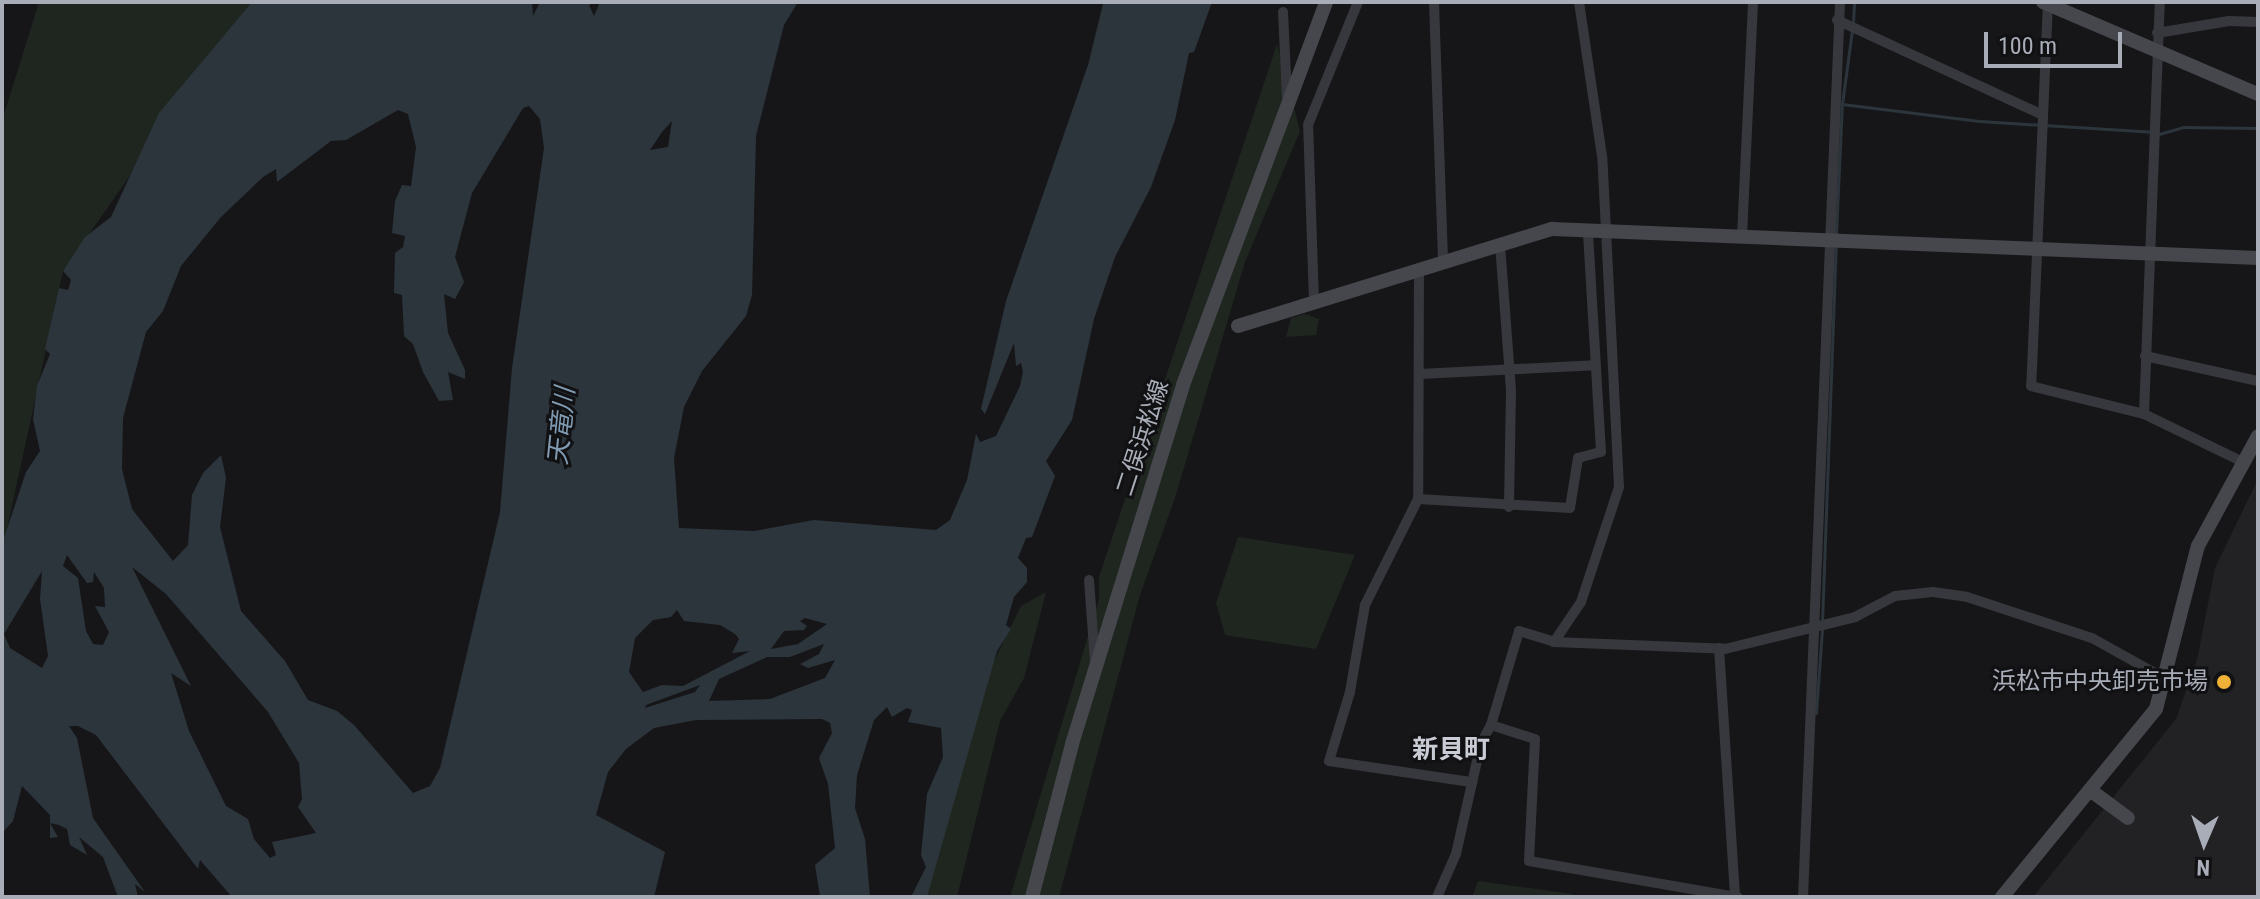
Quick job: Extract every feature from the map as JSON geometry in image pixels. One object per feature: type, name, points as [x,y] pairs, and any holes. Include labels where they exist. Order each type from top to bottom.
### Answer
[{"type":"street","name":"二俣浜松線","points":[[1032,897],[1095,668],[1183,385],[1326,2]]},
{"type":"street","points":[[1314,302],[1308,125],[1358,2]]},
{"type":"street","points":[[1434,2],[1443,261]]},
{"type":"street","points":[[1554,642],[1581,602],[1619,487],[1602,156],[1579,2]]},
{"type":"street","points":[[1742,236],[1753,2]]},
{"type":"street","points":[[1803,897],[1840,2]]},
{"type":"street","points":[[2144,414],[2160,2]]},
{"type":"street","points":[[2243,462],[2144,414],[2031,386],[2046,3],[2258,94]]},
{"type":"street","points":[[1283,12],[1287,103]]},
{"type":"street","points":[[1837,20],[2039,122]]},
{"type":"street","points":[[2157,33],[2229,21],[2258,22]]},
{"type":"street","points":[[1238,326],[1552,229],[2258,258]]},
{"type":"street","points":[[1418,499],[1509,507],[1570,508],[1578,458],[1601,452],[1588,230]]},
{"type":"street","points":[[1500,244],[1510,368],[1509,507]]},
{"type":"street","points":[[1419,268],[1418,499],[1365,605],[1350,692],[1329,761],[1472,782]]},
{"type":"street","points":[[2145,356],[2258,381]]},
{"type":"street","points":[[1420,374],[1595,365]]},
{"type":"street","points":[[2002,897],[2156,709],[2167,680],[2198,546],[2258,436]]},
{"type":"street","points":[[1089,580],[1095,668]]},
{"type":"street","points":[[1437,897],[1456,854],[1481,743],[1491,725],[1519,631],[1554,642],[1719,648],[1855,617],[1908,593],[1956,596],[2092,638],[2167,680]]},
{"type":"street","points":[[1491,725],[1535,739],[1529,861],[1736,897],[1719,648]]},
{"type":"street","points":[[2090,790],[2128,818]]},
{"type":"shaded area","points":[[39,2],[252,2],[63,271],[2,552],[2,121]]},
{"type":"shaded area","points":[[1277,44],[1300,131],[1245,262],[1175,498],[1140,595],[1059,897],[1010,897],[1099,599],[1099,577]]},
{"type":"shaded area","points":[[1305,314],[1319,319],[1316,335],[1286,337],[1291,318]]},
{"type":"shaded area","name":"浜松市中央卸売市場","points":[[2258,479],[2258,897],[2033,897],[2176,719],[2197,660],[2215,568]]},
{"type":"shaded area","points":[[1238,537],[1355,555],[1316,649],[1225,635],[1216,603]]},
{"type":"shaded area","points":[[1046,592],[1024,678],[1000,721],[957,897],[925,897],[994,661],[1021,606]]},
{"type":"shaded area","points":[[1478,881],[1572,894],[1571,897],[1472,897]]},
{"type":"water","name":"天竜川","points":[[252,2],[532,2],[533,16],[540,2],[596,2],[589,5],[594,16],[600,2],[798,2],[784,25],[756,136],[752,295],[746,316],[702,371],[684,407],[674,458],[679,528],[754,531],[814,520],[936,530],[950,520],[967,480],[976,434],[980,442],[996,436],[1020,386],[1023,372],[1021,363],[1016,366],[1014,343],[985,414],[981,409],[1006,301],[1088,65],[1103,4],[1212,2],[1194,52],[1189,53],[1175,120],[1151,187],[1115,257],[1094,319],[1072,420],[1046,461],[1055,476],[1032,537],[1026,538],[1018,558],[1027,568],[1027,582],[1014,597],[1006,625],[1011,629],[997,651],[927,897],[911,897],[926,867],[921,855],[927,794],[943,757],[941,728],[908,722],[912,710],[907,708],[892,717],[887,707],[874,720],[857,775],[855,808],[865,839],[870,897],[820,897],[815,865],[835,848],[828,784],[819,758],[832,733],[830,723],[822,719],[696,720],[654,728],[626,749],[608,772],[596,815],[665,852],[654,897],[232,897],[200,860],[198,869],[96,735],[78,726],[69,726],[77,738],[93,818],[145,892],[135,884],[138,897],[118,897],[103,857],[79,837],[87,855],[70,845],[67,829],[50,823],[50,815],[22,786],[13,821],[2,833],[2,544],[26,472],[40,451],[33,419],[37,386],[50,354],[45,349],[59,288],[68,290],[71,280],[63,271],[85,237],[111,217],[159,113]],"holes":[[[529,106],[540,119],[544,148],[512,368],[500,512],[440,768],[430,786],[413,793],[354,725],[337,711],[308,700],[285,661],[241,611],[220,527],[226,478],[221,455],[203,473],[192,495],[188,545],[173,561],[132,509],[122,469],[123,418],[146,332],[163,311],[181,266],[221,217],[263,177],[276,169],[277,182],[331,141],[346,140],[398,110],[408,114],[416,147],[411,186],[402,185],[395,201],[392,233],[405,236],[403,247],[395,253],[394,293],[402,295],[404,336],[413,344],[423,372],[439,401],[453,400],[448,372],[465,379],[465,370],[448,333],[444,294],[455,299],[464,282],[455,257],[472,193],[523,108]],[[672,121],[668,147],[650,150],[662,132]],[[67,555],[87,583],[93,582],[94,572],[104,588],[105,607],[95,606],[109,632],[103,645],[93,644],[86,631],[78,578],[63,566]],[[132,567],[166,594],[268,712],[299,763],[302,799],[298,807],[316,833],[272,842],[276,855],[270,858],[254,839],[248,819],[226,806],[189,731],[171,673],[191,686]],[[42,571],[40,599],[48,656],[42,668],[10,648],[4,634]],[[677,610],[684,621],[720,625],[735,634],[739,639],[732,653],[750,651],[683,686],[662,685],[643,692],[629,672],[635,638],[653,620],[671,617]],[[805,618],[827,624],[798,644],[771,649],[784,631],[804,630],[807,626],[800,621]],[[824,644],[819,654],[800,664],[808,668],[835,660],[825,678],[770,699],[709,701],[719,679],[767,657],[790,657]],[[700,685],[695,692],[645,708]]]},
{"type":"water","points":[[50,823],[58,837],[50,838]]},
{"type":"waterway","points":[[1853,23],[1854,2]]},
{"type":"waterway","points":[[1836,234],[1842,104],[1852,30]]},
{"type":"waterway","points":[[1842,104],[1979,121],[2152,132]]},
{"type":"waterway","points":[[2159,134],[2183,127],[2258,128]]},
{"type":"waterway","points":[[1822,622],[1836,246]]},
{"type":"waterway","points":[[1816,713],[1822,629]]},
{"type":"place","name":"浜松市中央卸売市場","points":[[2224,682]]},
{"type":"district","name":"新貝町","points":[[1451,750]]}]
